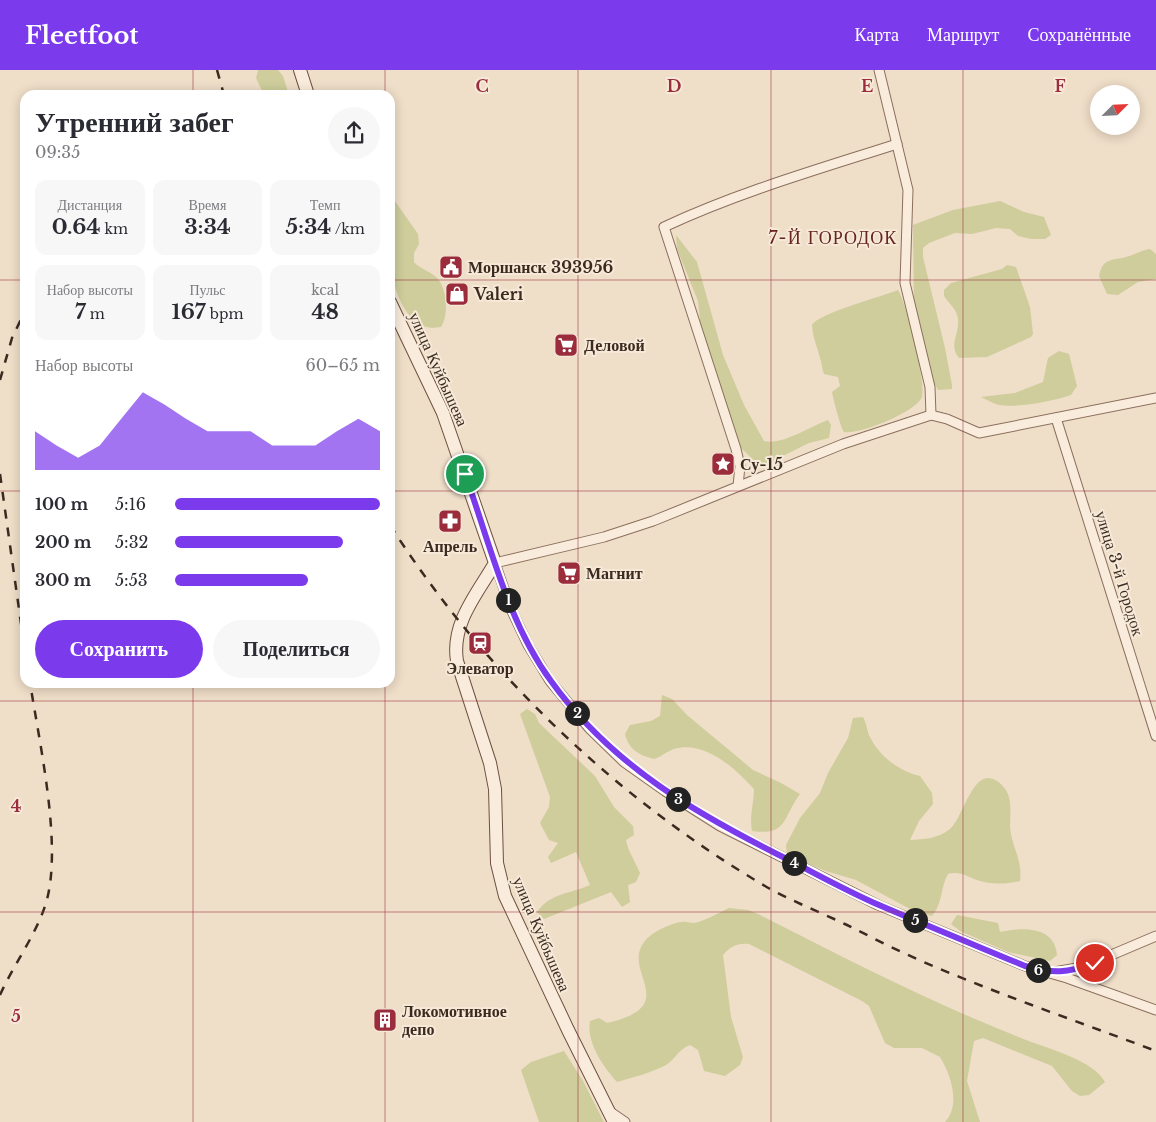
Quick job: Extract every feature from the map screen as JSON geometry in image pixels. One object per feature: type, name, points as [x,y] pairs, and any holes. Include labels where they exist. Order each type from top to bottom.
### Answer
[{"type":"street","points":[[300,70],[306,90]]},
{"type":"street","points":[[879,70],[908,190],[905,283],[930,387],[931,416]]},
{"type":"street","points":[[738,486],[740,466],[736,449],[664,227],[702,209],[763,187],[897,144]]},
{"type":"street","name":"улица Куйбышева","points":[[395,312],[443,413],[495,563],[460,622],[455,647],[495,789],[497,863],[505,896],[523,939],[612,1117]]},
{"type":"street","points":[[1156,398],[980,433],[947,419],[931,416],[843,444],[604,537],[495,563],[511,609],[528,644],[550,681],[589,728],[624,762],[720,826],[878,905],[1025,966],[1066,974],[1156,1010]]},
{"type":"street","name":"улица 3-й Городок","points":[[1056,418],[1156,736]]},
{"type":"street","points":[[1066,974],[1156,936]]},
{"type":"street","points":[[612,1117],[625,1122]]},
{"type":"shaded area","points":[[258,70],[278,70],[283,76],[287,90],[262,90],[256,78]]},
{"type":"shaded area","points":[[395,201],[418,234],[419,244],[414,253],[414,262],[437,278],[443,288],[446,309],[444,322],[441,327],[432,328],[418,325],[406,311],[395,286]]},
{"type":"shaded area","points":[[1000,201],[1024,212],[1044,217],[1051,235],[1045,239],[1031,239],[1018,236],[1010,229],[996,228],[972,234],[955,233],[929,243],[923,248],[923,257],[952,385],[952,389],[938,390],[932,379],[914,308],[913,225],[953,210]]},
{"type":"shaded area","points":[[676,235],[697,262],[723,355],[744,405],[764,441],[779,441],[828,420],[831,425],[829,438],[809,443],[761,467],[742,449],[736,438],[701,330],[698,301],[677,249]]},
{"type":"shaded area","points":[[1150,249],[1156,254],[1156,279],[1138,282],[1118,295],[1107,294],[1099,276],[1103,266],[1109,261]]},
{"type":"shaded area","points":[[1007,265],[1016,267],[1030,307],[1033,334],[1031,337],[987,357],[959,358],[954,349],[958,324],[957,315],[944,296],[944,290],[951,283],[1002,269]]},
{"type":"shaded area","points":[[898,290],[902,297],[915,344],[923,390],[922,397],[918,403],[909,409],[886,421],[862,430],[844,432],[832,392],[840,386],[838,377],[824,374],[812,325],[817,320],[838,310]]},
{"type":"shaded area","points":[[1059,351],[1069,354],[1077,386],[1071,395],[1046,402],[1016,406],[993,403],[981,397],[1015,393],[1043,382],[1048,358]]},
{"type":"shaded area","points":[[662,695],[672,699],[687,715],[753,770],[800,794],[778,828],[764,832],[752,831],[751,820],[754,789],[738,773],[718,758],[696,748],[685,747],[671,750],[654,759],[639,754],[632,748],[625,734],[630,725],[651,721],[660,716]]},
{"type":"shaded area","points":[[527,709],[535,714],[539,723],[595,776],[614,807],[633,826],[634,835],[626,840],[640,873],[636,882],[628,885],[630,902],[622,907],[611,892],[544,919],[537,912],[554,897],[590,885],[576,852],[551,863],[548,857],[558,843],[549,840],[540,823],[549,807],[550,797],[520,714]]},
{"type":"shaded area","points":[[863,717],[870,737],[885,758],[906,771],[920,776],[932,793],[933,804],[919,821],[910,840],[936,837],[950,829],[975,786],[982,780],[989,778],[997,781],[1002,786],[1010,801],[1010,826],[1020,866],[1020,881],[1004,883],[982,882],[960,874],[948,874],[938,906],[932,916],[912,910],[856,880],[826,871],[787,855],[786,845],[800,818],[820,793],[828,773],[848,738],[853,718]]},
{"type":"shaded area","points":[[729,908],[748,910],[758,914],[924,996],[992,1026],[1081,1061],[1099,1074],[1105,1082],[1089,1095],[1080,1096],[1072,1091],[1052,1066],[983,1038],[974,1041],[967,1081],[980,1122],[945,1122],[953,1107],[953,1090],[948,1072],[940,1057],[922,1048],[894,1048],[885,1043],[869,1006],[862,1001],[749,944],[745,944],[734,946],[723,955],[731,1017],[743,1057],[740,1065],[725,1076],[704,1071],[698,1050],[690,1045],[682,1049],[666,1065],[648,1073],[617,1082],[593,1046],[589,1029],[590,1021],[599,1018],[607,1023],[631,1015],[643,1005],[646,995],[639,958],[642,945],[654,933],[676,923],[694,923],[707,919]]},
{"type":"shaded area","points":[[957,915],[998,923],[1000,932],[1027,929],[1044,934],[1055,945],[1057,955],[1050,961],[1008,952],[960,931],[951,924]]},
{"type":"shaded area","points":[[564,1051],[583,1081],[604,1122],[539,1122],[521,1070],[531,1062]]},
{"type":"railway","points":[[217,70],[223,90]]},
{"type":"railway","points":[[0,380],[12,338],[20,321]]},
{"type":"railway","points":[[0,474],[20,616]]},
{"type":"railway","points":[[395,532],[427,579],[467,631],[510,680],[556,727],[656,813],[709,851],[765,886],[795,902],[922,961],[1016,999],[1156,1051]]},
{"type":"railway","points":[[0,995],[42,915],[51,880],[51,824],[48,794],[31,688]]},
{"type":"place","name":"Моршанск 393956","points":[[451,267]]},
{"type":"place","name":"Valeri","points":[[457,294]]},
{"type":"place","name":"Деловой","points":[[566,345]]},
{"type":"place","name":"Су-15","points":[[723,464]]},
{"type":"place","name":"Апрель","points":[[450,521]]},
{"type":"place","name":"Магнит","points":[[569,573]]},
{"type":"place","name":"Элеватор","points":[[480,643]]},
{"type":"place","name":"Локомотивное депо","points":[[385,1020]]},
{"type":"district","name":"7-Й ГОРОДОК","points":[[833,238]]},
{"type":"route","points":[[465,474],[511,609],[528,644],[550,681],[589,728],[624,762],[720,826],[878,905],[1025,966],[1048,972],[1071,971],[1095,963]]}]
